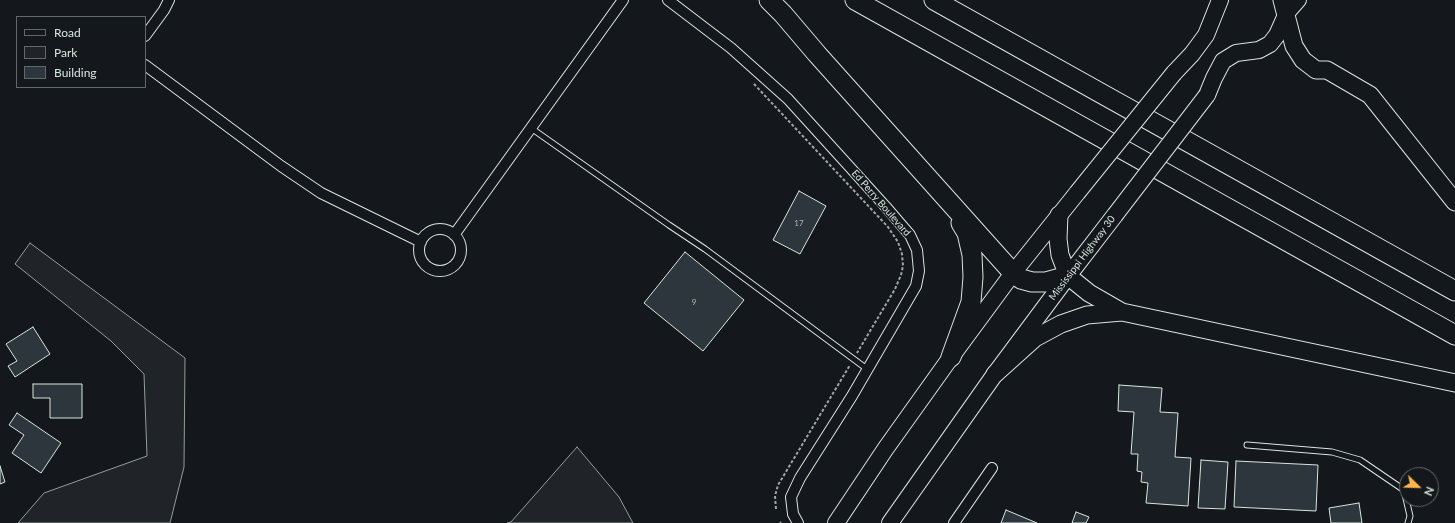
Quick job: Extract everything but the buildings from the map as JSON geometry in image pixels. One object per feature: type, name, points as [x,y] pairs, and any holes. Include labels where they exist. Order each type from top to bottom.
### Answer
[{"type":"highway","points":[[769,0],[1012,273],[1021,279],[1032,282],[1046,282],[1068,276]]},
{"type":"highway","points":[[855,0],[1455,335]]},
{"type":"highway","points":[[934,0],[1455,291]]},
{"type":"highway","points":[[1290,5],[1294,46],[1303,60],[1316,70],[1327,70],[1370,95],[1455,202]]},
{"type":"highway","points":[[951,357],[971,302],[973,278],[972,255],[967,233],[954,209]]},
{"type":"highway","points":[[1059,216],[1058,239],[1060,255],[1068,276],[1089,293],[1122,312]]},
{"type":"highway","points":[[995,374],[1035,338],[1061,324],[1087,315],[1122,312],[1455,383]]},
{"type":"main road","points":[[836,523],[886,448],[1012,273],[1206,35],[1220,0]]},
{"type":"main road","name":"Mississippi Highway 30","points":[[890,523],[995,374],[1207,95],[1223,61],[1236,53],[1259,50],[1270,44],[1277,35],[1290,5]]},
{"type":"street","points":[[146,35],[164,10],[169,0]]},
{"type":"street","points":[[454,235],[623,0]]},
{"type":"street","name":"Ed Perry Boulevard","points":[[668,0],[731,48],[788,99],[910,235],[917,250],[919,271],[916,286],[800,478],[791,497],[793,514],[798,523]]},
{"type":"street","points":[[146,66],[281,166],[321,193],[421,242]]},
{"type":"street","points":[[436,230],[448,231],[454,235],[458,241],[460,255],[452,267],[446,270],[432,270],[426,266],[419,255],[421,242],[424,236],[436,230]]},
{"type":"street","points":[[954,523],[992,468]]},
{"type":"lane","points":[[531,128],[705,249],[867,369]]},
{"type":"lane","points":[[1247,446],[1332,452],[1360,460],[1404,490],[1410,516],[1408,523]]},
{"type":"path","points":[[750,80],[854,192]]},
{"type":"green space","points":[[30,243],[185,358],[184,467],[170,523],[18,523],[44,493],[147,456],[144,374],[111,341],[15,264]]},
{"type":"green space","points":[[577,447],[619,497],[633,523],[507,523],[511,522]]}]
